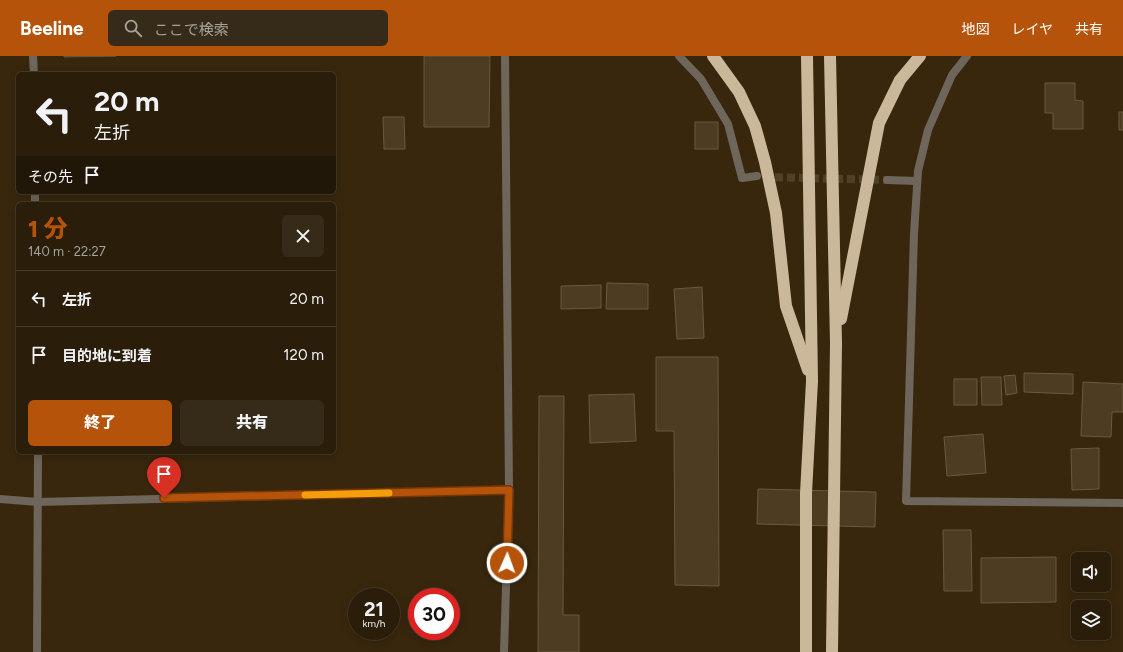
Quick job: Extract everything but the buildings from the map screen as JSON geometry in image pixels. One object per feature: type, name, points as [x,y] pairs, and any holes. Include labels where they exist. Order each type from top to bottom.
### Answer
[{"type":"highway","points":[[713,56],[739,92],[755,126],[765,162],[776,213],[786,306],[812,381]]},
{"type":"highway","points":[[806,56],[812,381],[806,493],[806,648]]},
{"type":"highway","points":[[830,56],[836,342],[832,652]]},
{"type":"highway","points":[[836,342],[879,123],[900,80],[920,56]]},
{"type":"highway","points":[[833,617],[838,652]]},
{"type":"street","points":[[33,56],[34,72]]},
{"type":"street","points":[[504,652],[509,490],[505,56]]},
{"type":"street","points":[[679,56],[701,79],[728,124],[742,178],[757,176]]},
{"type":"street","points":[[967,56],[952,75],[928,130],[918,171],[914,234],[906,501],[1123,503]]},
{"type":"street","points":[[887,180],[917,181]]},
{"type":"street","points":[[36,652],[38,454]]},
{"type":"street","points":[[0,499],[38,502],[509,490]]},
{"type":"tunnel","points":[[763,177],[887,180]]},
{"type":"slow traffic","points":[[305,495],[389,493]]},
{"type":"route","points":[[164,498],[509,490],[507,563]]}]
